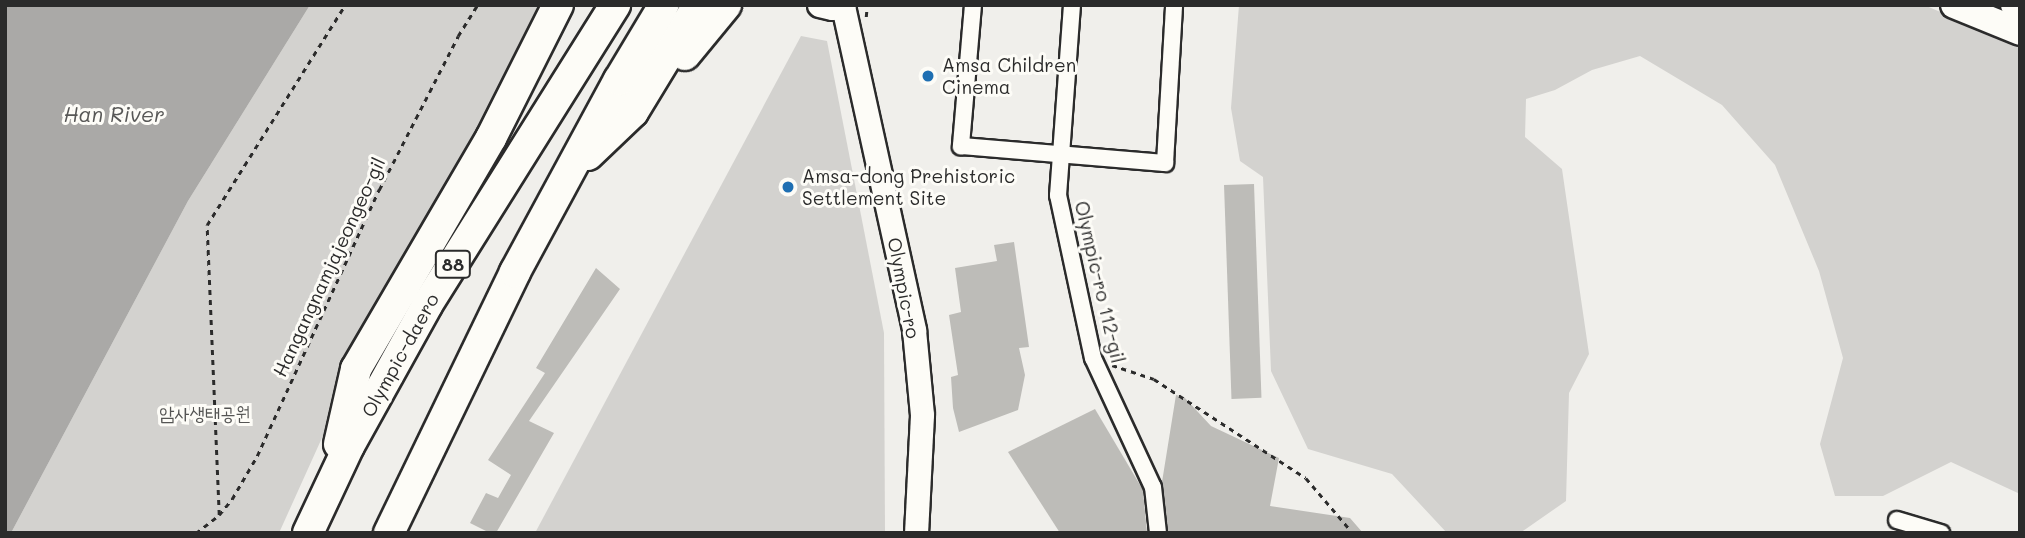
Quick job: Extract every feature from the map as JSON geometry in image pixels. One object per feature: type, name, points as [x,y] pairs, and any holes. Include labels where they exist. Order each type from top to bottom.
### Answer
[{"type":"highway","points":[[491,138],[558,5]]},
{"type":"highway","points":[[330,488],[356,369],[491,138],[577,5]]},
{"type":"highway","name":"Olympic-daero","points":[[308,533],[427,304],[615,5]]},
{"type":"highway","points":[[389,533],[515,272],[619,80],[664,5]]},
{"type":"highway","points":[[633,112],[698,5]]},
{"type":"highway","points":[[568,174],[665,79],[726,5]]},
{"type":"main road","points":[[819,5],[843,6]]},
{"type":"main road","points":[[1954,5],[2020,32]]},
{"type":"main road","points":[[2014,5],[2020,8]]},
{"type":"main road","name":"Olympic-ro","points":[[843,6],[914,330],[922,415],[916,533]]},
{"type":"street","points":[[973,5],[961,146],[1165,163],[1174,5]]},
{"type":"street","name":"Olympic-ro 112-gil","points":[[1072,5],[1058,195],[1093,358],[1153,486],[1158,533]]},
{"type":"street","points":[[1898,520],[1935,532]]},
{"type":"path","points":[[219,515],[207,225],[345,5]]},
{"type":"path","name":"Hangangnamjajeongeo-gil","points":[[196,533],[219,515],[257,456],[379,190],[458,36],[477,5]]},
{"type":"path","points":[[1093,358],[1154,379],[1306,478],[1353,533]]},
{"type":"green space","name":"암사생태공원","points":[[310,5],[548,5],[459,164],[354,367],[279,533],[11,533],[188,201]]},
{"type":"green space","points":[[1239,5],[1924,5],[2020,46],[2020,494],[1951,462],[1883,496],[1835,496],[1820,444],[1843,358],[1819,271],[1775,165],[1722,105],[1640,56],[1592,70],[1555,90],[1526,99],[1525,137],[1562,169],[1589,354],[1569,393],[1566,501],[1520,533],[1447,533],[1392,474],[1308,449],[1271,371],[1263,177],[1240,161],[1231,108]]},
{"type":"green space","name":"Amsa-dong Prehistoric Settlement Site","points":[[801,36],[827,41],[884,333],[885,533],[535,533]]},
{"type":"water","name":"Han River","points":[[5,5],[310,5],[188,201],[11,533],[5,533]]},
{"type":"building","points":[[1254,184],[1261,398],[1231,399],[1224,185]]},
{"type":"building","points":[[1014,242],[1029,347],[1019,348],[1025,375],[1018,410],[959,432],[953,408],[951,377],[958,375],[949,315],[961,312],[955,268],[997,261],[994,245]]},
{"type":"building","points":[[596,268],[620,289],[529,421],[554,433],[496,533],[490,533],[470,523],[486,493],[498,498],[511,475],[488,460],[545,373],[536,368]]},
{"type":"building","points":[[1176,395],[1184,397],[1211,426],[1279,458],[1270,506],[1350,518],[1363,533],[1168,533],[1162,482]]},
{"type":"building","points":[[1095,409],[1143,490],[1147,533],[1060,533],[1008,452]]},
{"type":"place","name":"Amsa Children Cinema","points":[[928,76]]},
{"type":"place","name":"Amsa-dong Prehistoric Settlement Site","points":[[788,187]]}]
